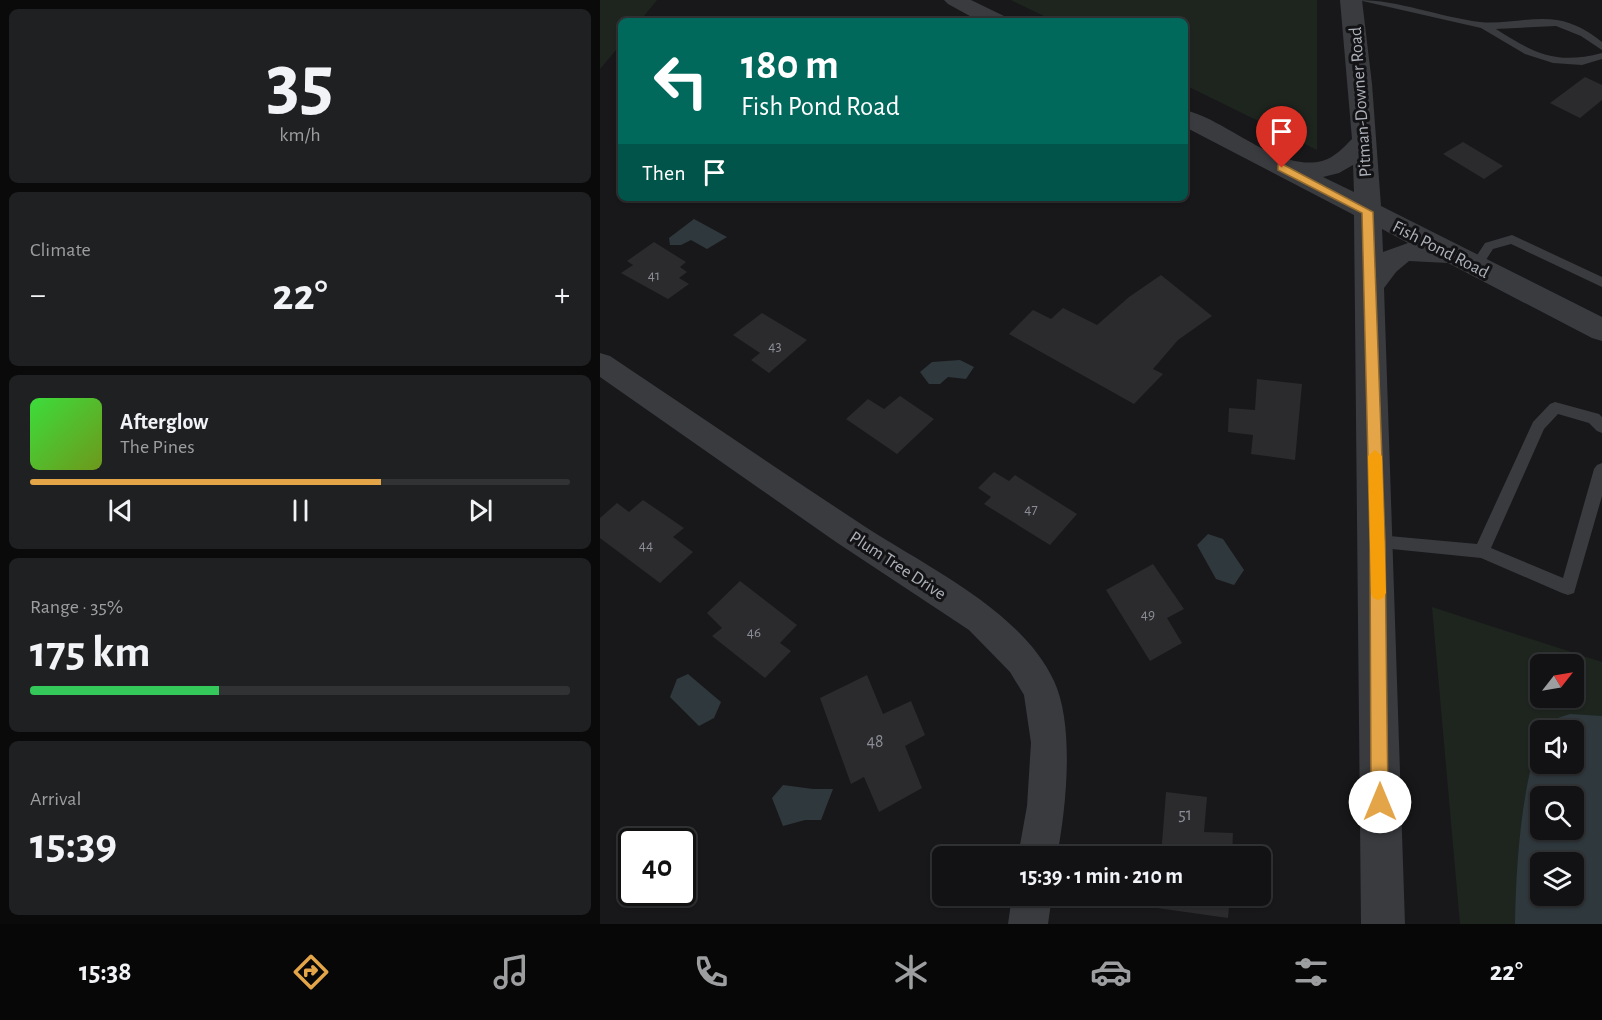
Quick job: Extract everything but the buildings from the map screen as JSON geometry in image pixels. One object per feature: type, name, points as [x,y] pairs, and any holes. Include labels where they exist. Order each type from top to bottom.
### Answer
[{"type":"street","points":[[955,0],[990,18]]},
{"type":"street","name":"Pitman-Downer Road","points":[[1351,0],[1359,56],[1370,285],[1378,542],[1383,924]]},
{"type":"street","name":"Fish Pond Road","points":[[1188,119],[1602,330]]},
{"type":"street","points":[[1282,168],[1315,170],[1332,166],[1344,161],[1364,141]]},
{"type":"street","points":[[1370,285],[1390,258],[1402,253],[1417,250],[1443,254],[1472,264]]},
{"type":"street","name":"Plum Tree Drive","points":[[600,363],[847,532],[981,619],[1022,660],[1041,691],[1049,743],[1046,806],[1040,846]]},
{"type":"street","points":[[1028,924],[1031,906]]},
{"type":"lane","points":[[1363,0],[1483,25],[1544,21],[1561,23],[1579,30],[1602,47]]},
{"type":"lane","points":[[1483,25],[1508,42],[1552,60],[1580,62],[1602,56]]},
{"type":"lane","points":[[1472,264],[1489,246],[1512,239],[1602,282]]},
{"type":"lane","points":[[1482,551],[1538,426],[1555,408],[1594,418],[1602,427]]},
{"type":"lane","points":[[1378,542],[1482,551],[1568,588],[1602,469]]},
{"type":"shaded area","points":[[600,0],[657,0],[642,18],[618,18],[618,48],[600,69]]},
{"type":"shaded area","points":[[1011,0],[1317,0],[1317,150],[1188,86],[1188,18],[1048,18]]},
{"type":"shaded area","points":[[694,219],[727,237],[707,249],[691,240],[681,245],[670,245],[669,238]]},
{"type":"shaded area","points":[[960,360],[974,367],[966,379],[948,377],[940,384],[929,384],[920,372],[932,362]]},
{"type":"shaded area","points":[[1208,534],[1223,539],[1244,570],[1234,585],[1216,579],[1197,545]]},
{"type":"shaded area","points":[[1432,607],[1577,654],[1530,654],[1530,708],[1584,708],[1584,656],[1602,662],[1602,924],[1460,924]]},
{"type":"shaded area","points":[[688,674],[721,702],[714,718],[699,726],[670,697],[677,679]]},
{"type":"shaded area","points":[[1570,714],[1602,716],[1602,924],[1515,924],[1518,853],[1530,772],[1584,774],[1584,720],[1556,720]]},
{"type":"shaded area","points":[[783,785],[833,789],[821,820],[805,820],[783,826],[772,798]]},
{"type":"slow traffic","points":[[1375,456],[1378,593]]},
{"type":"route","points":[[1282,168],[1367,212],[1378,542],[1380,802]]}]
